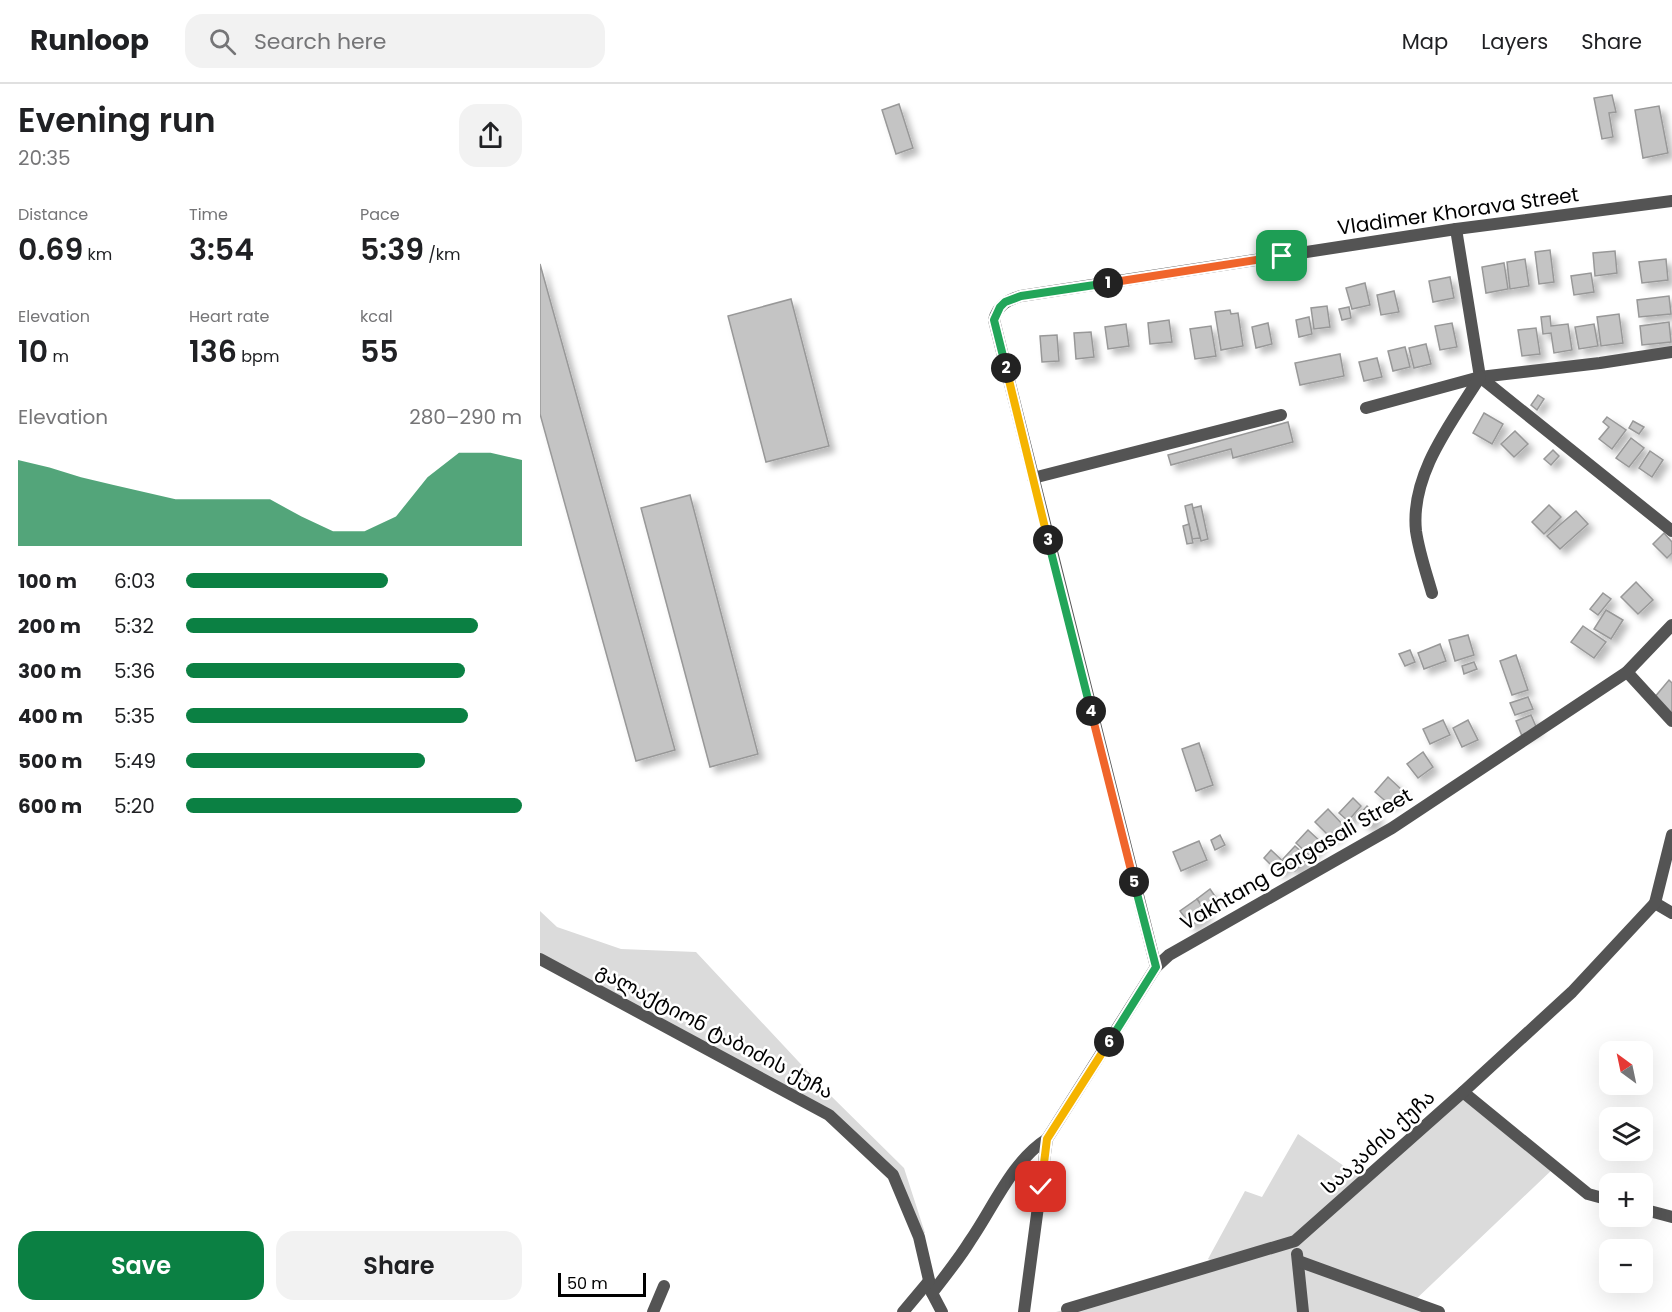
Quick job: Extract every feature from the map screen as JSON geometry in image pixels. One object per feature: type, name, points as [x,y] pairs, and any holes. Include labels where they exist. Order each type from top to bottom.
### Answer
[{"type":"street","name":"Vladimer Khorava Street","points":[[1156,967],[994,320],[1000,307],[1005,302],[1021,296],[1456,229],[1672,201]]},
{"type":"street","points":[[1432,593],[1421,560],[1416,529],[1417,498],[1432,453],[1480,377],[1456,229]]},
{"type":"street","points":[[1366,408],[1480,377],[1672,352]]},
{"type":"street","points":[[1480,377],[1672,531]]},
{"type":"street","points":[[1033,478],[1281,415]]},
{"type":"street","name":"Vakhtang Gorgasali Street","points":[[1024,1312],[1047,1139],[1156,967],[1169,955],[1392,828],[1627,672],[1672,625]]},
{"type":"street","points":[[1627,672],[1672,721]]},
{"type":"street","points":[[1672,835],[1655,903],[1672,913]]},
{"type":"street","name":"სააკაძის ქუჩა","points":[[1067,1309],[1295,1241],[1572,992],[1655,903]]},
{"type":"street","name":"გალაქტიონ ტაბიძის ქუჩა","points":[[540,959],[830,1115],[893,1175],[919,1237],[930,1287],[942,1312]]},
{"type":"street","points":[[1463,1092],[1588,1194],[1599,1197]]},
{"type":"street","points":[[903,1312],[930,1287],[970,1243],[1025,1158],[1047,1139]]},
{"type":"street","points":[[1653,1212],[1672,1217]]},
{"type":"street","points":[[1295,1241],[1303,1312]]},
{"type":"street","points":[[1298,1261],[1439,1312]]},
{"type":"street","points":[[653,1312],[664,1286]]},
{"type":"shaded area","points":[[540,911],[557,927],[621,949],[696,952],[826,1091],[904,1168],[925,1233],[919,1237],[893,1175],[829,1115],[540,959]]},
{"type":"shaded area","points":[[1463,1092],[1555,1167],[1413,1302],[1439,1312],[1056,1312],[1218,1264],[1208,1259],[1245,1191],[1262,1197],[1298,1134],[1364,1180]]},
{"type":"building","points":[[1612,95],[1616,112],[1609,113],[1613,137],[1602,139],[1594,98]]},
{"type":"building","points":[[899,104],[913,148],[896,154],[882,110]]},
{"type":"building","points":[[1659,106],[1668,153],[1643,158],[1635,110]]},
{"type":"building","points":[[1550,250],[1554,282],[1539,284],[1535,252]]},
{"type":"building","points":[[1615,251],[1617,273],[1595,276],[1593,253]]},
{"type":"building","points":[[1525,259],[1529,286],[1510,289],[1507,262]]},
{"type":"building","points":[[1666,259],[1668,280],[1642,283],[1639,262]]},
{"type":"building","points":[[1504,263],[1508,289],[1486,293],[1482,267]]},
{"type":"building","points":[[540,264],[675,750],[636,761],[540,414]]},
{"type":"building","points":[[1591,273],[1594,292],[1574,295],[1571,276]]},
{"type":"building","points":[[1450,277],[1454,298],[1433,302],[1429,281]]},
{"type":"building","points":[[1365,283],[1370,305],[1352,309],[1346,288]]},
{"type":"building","points":[[1394,291],[1399,312],[1381,315],[1377,295]]},
{"type":"building","points":[[1669,296],[1671,314],[1639,317],[1637,300]]},
{"type":"building","points":[[791,299],[829,446],[766,462],[728,316]]},
{"type":"building","points":[[1327,306],[1330,327],[1314,329],[1311,308]]},
{"type":"building","points":[[1349,307],[1351,318],[1342,320],[1339,309]]},
{"type":"building","points":[[1230,310],[1231,314],[1238,313],[1243,346],[1221,350],[1215,312]]},
{"type":"building","points":[[1619,314],[1623,343],[1601,346],[1597,317]]},
{"type":"building","points":[[1550,316],[1551,326],[1568,324],[1572,350],[1554,353],[1551,333],[1543,334],[1541,317]]},
{"type":"building","points":[[1309,317],[1312,334],[1299,337],[1296,320]]},
{"type":"building","points":[[1169,320],[1172,342],[1150,344],[1148,323]]},
{"type":"building","points":[[1669,322],[1671,342],[1642,345],[1640,326]]},
{"type":"building","points":[[1268,323],[1272,344],[1256,348],[1252,327]]},
{"type":"building","points":[[1452,323],[1457,347],[1440,350],[1435,326]]},
{"type":"building","points":[[1126,324],[1129,346],[1108,349],[1105,327]]},
{"type":"building","points":[[1594,324],[1598,346],[1579,349],[1575,327]]},
{"type":"building","points":[[1211,326],[1216,356],[1195,359],[1190,329]]},
{"type":"building","points":[[1536,328],[1540,354],[1522,356],[1518,330]]},
{"type":"building","points":[[1091,332],[1094,357],[1076,359],[1074,333]]},
{"type":"building","points":[[1057,335],[1059,361],[1042,362],[1040,336]]},
{"type":"building","points":[[1426,344],[1431,364],[1414,368],[1409,348]]},
{"type":"building","points":[[1405,347],[1410,367],[1393,371],[1388,351]]},
{"type":"building","points":[[1340,354],[1344,376],[1300,385],[1295,363]]},
{"type":"building","points":[[1377,358],[1382,377],[1364,381],[1359,362]]},
{"type":"building","points":[[1538,395],[1544,399],[1537,410],[1531,405]]},
{"type":"building","points":[[1484,413],[1503,424],[1492,444],[1473,433]]},
{"type":"building","points":[[1607,417],[1626,430],[1612,449],[1599,439],[1609,427],[1603,422]]},
{"type":"building","points":[[1633,421],[1644,427],[1639,434],[1629,428]]},
{"type":"building","points":[[1288,422],[1293,442],[1233,458],[1231,449],[1171,465],[1168,455]]},
{"type":"building","points":[[1515,431],[1528,444],[1514,457],[1501,444]]},
{"type":"building","points":[[1631,438],[1644,448],[1629,467],[1616,458]]},
{"type":"building","points":[[1553,450],[1559,456],[1551,465],[1544,459]]},
{"type":"building","points":[[1650,451],[1663,460],[1652,477],[1639,468]]},
{"type":"building","points":[[690,495],[758,754],[710,767],[641,508]]},
{"type":"building","points":[[1192,504],[1200,538],[1192,539],[1185,506]]},
{"type":"building","points":[[1549,505],[1561,517],[1544,534],[1532,522]]},
{"type":"building","points":[[1201,506],[1208,539],[1201,541],[1193,508]]},
{"type":"building","points":[[1576,511],[1588,524],[1560,549],[1547,536]]},
{"type":"building","points":[[1189,524],[1193,543],[1187,544],[1183,526]]},
{"type":"building","points":[[1664,533],[1672,542],[1672,553],[1667,558],[1653,544]]},
{"type":"building","points":[[1636,582],[1653,600],[1638,614],[1621,597]]},
{"type":"building","points":[[1603,593],[1611,599],[1598,615],[1590,609]]},
{"type":"building","points":[[1606,610],[1623,620],[1611,639],[1594,629]]},
{"type":"building","points":[[1583,626],[1606,642],[1594,658],[1571,642]]},
{"type":"building","points":[[1468,635],[1474,655],[1455,661],[1449,640]]},
{"type":"building","points":[[1440,644],[1446,661],[1424,669],[1418,653]]},
{"type":"building","points":[[1410,650],[1415,662],[1405,666],[1399,654]]},
{"type":"building","points":[[1516,655],[1528,690],[1512,695],[1500,661]]},
{"type":"building","points":[[1474,662],[1477,669],[1464,674],[1462,666]]},
{"type":"building","points":[[1669,680],[1672,683],[1672,713],[1654,698]]},
{"type":"building","points":[[1528,697],[1533,709],[1515,715],[1510,703]]},
{"type":"building","points":[[1531,715],[1537,729],[1522,736],[1516,721]]},
{"type":"building","points":[[1443,720],[1450,735],[1430,744],[1423,729]]},
{"type":"building","points":[[1468,720],[1478,740],[1462,747],[1453,728]]},
{"type":"building","points":[[1199,743],[1213,785],[1196,791],[1182,749]]},
{"type":"building","points":[[1423,752],[1433,767],[1418,778],[1407,764]]},
{"type":"building","points":[[1388,777],[1402,790],[1390,805],[1375,792]]},
{"type":"building","points":[[1353,798],[1361,806],[1348,821],[1339,813]]},
{"type":"building","points":[[1367,806],[1378,816],[1369,827],[1357,817]]},
{"type":"building","points":[[1328,809],[1344,826],[1332,839],[1315,822]]},
{"type":"building","points":[[1308,830],[1322,843],[1310,856],[1296,843]]},
{"type":"building","points":[[1220,835],[1225,845],[1215,850],[1211,840]]},
{"type":"building","points":[[1199,841],[1207,860],[1181,871],[1173,852]]},
{"type":"building","points":[[1295,846],[1308,858],[1295,871],[1283,859]]},
{"type":"building","points":[[1271,850],[1287,865],[1279,873],[1264,858]]},
{"type":"building","points":[[1210,889],[1217,899],[1203,908],[1197,899]]},
{"type":"building","points":[[1197,899],[1207,914],[1191,926],[1180,911]]},
{"type":"route","points":[[1041,1187],[1047,1139],[1156,967],[994,320],[1005,302],[1021,296],[1282,256]]}]
